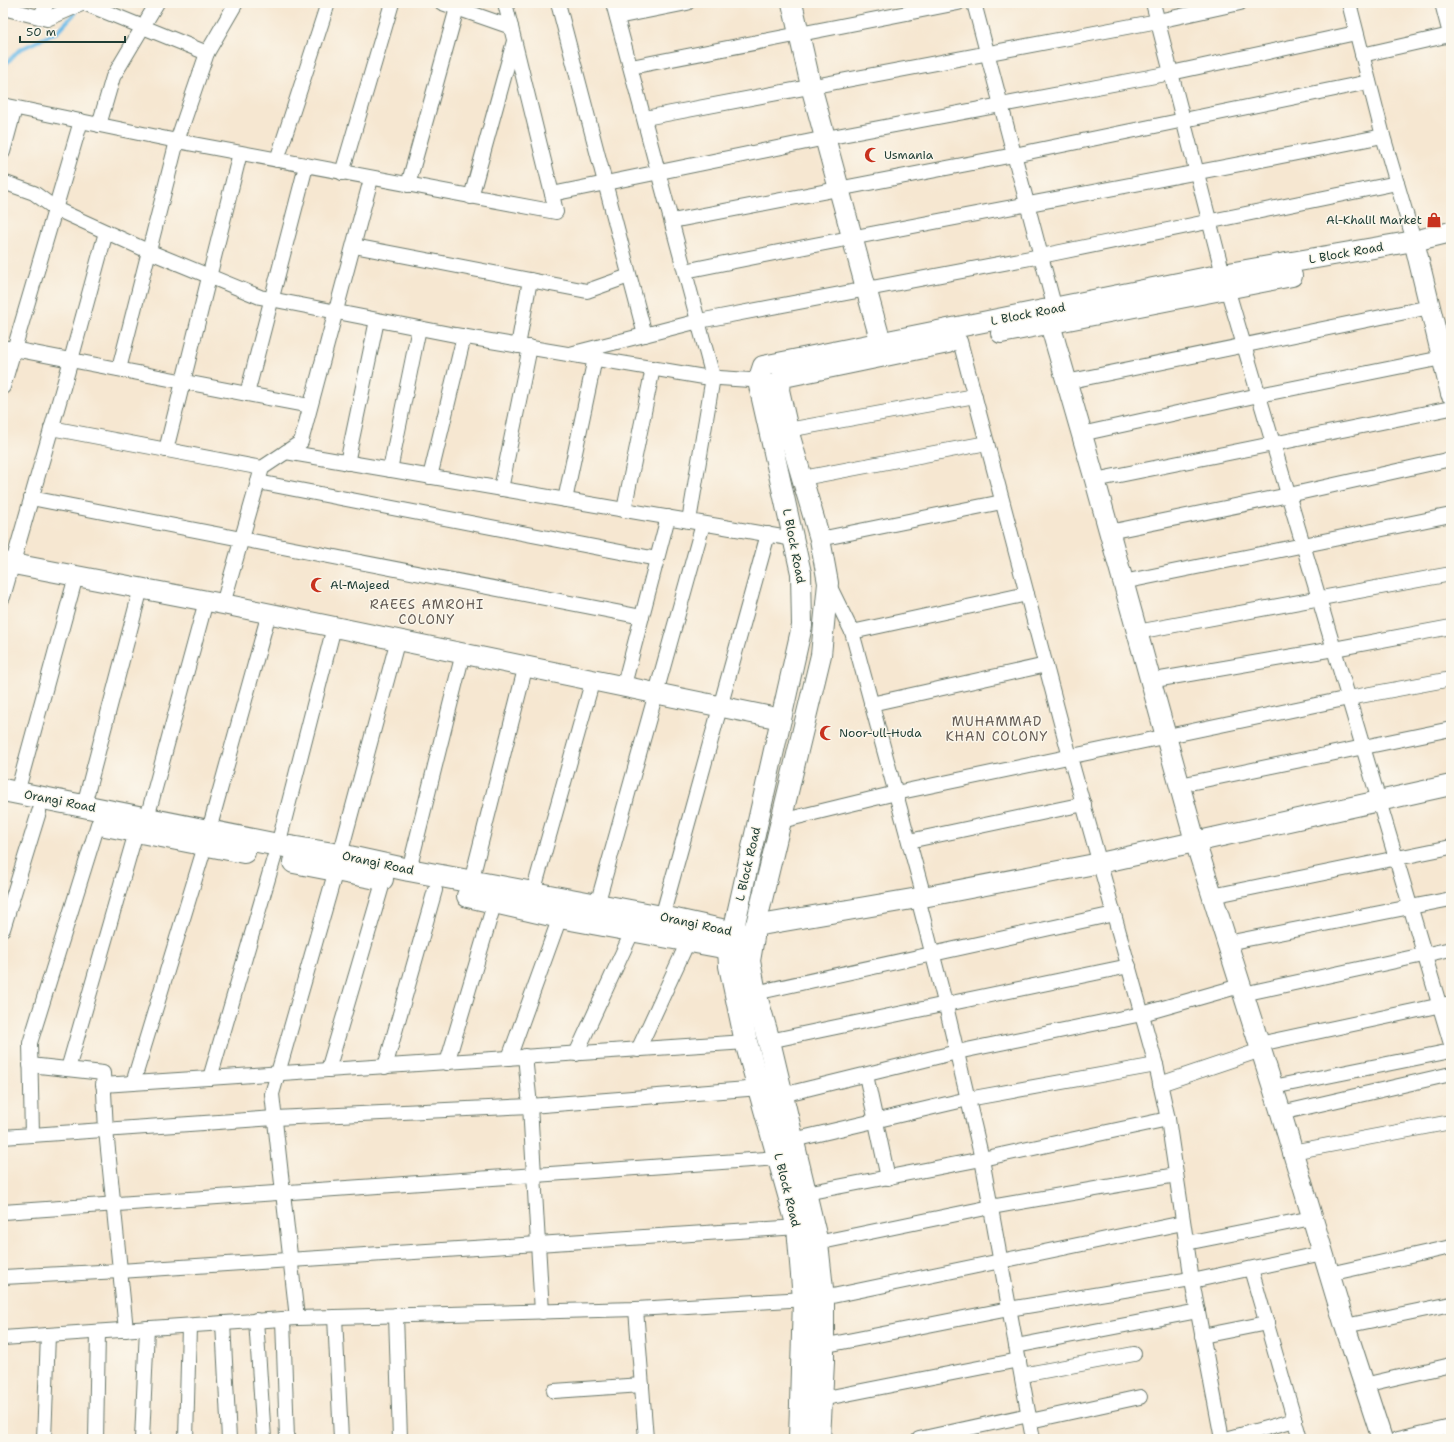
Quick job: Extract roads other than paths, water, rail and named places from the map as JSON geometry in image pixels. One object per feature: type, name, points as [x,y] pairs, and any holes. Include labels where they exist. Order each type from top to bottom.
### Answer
[{"type":"main road","name":"Orangi Road","points":[[8,796],[84,805],[142,825],[338,863],[408,870],[471,882],[531,901],[560,916],[633,930],[692,932],[744,939]]},
{"type":"main road","name":"Orangi Road","points":[[8,796],[39,812],[98,824],[142,825]]},
{"type":"main road","name":"Orangi Road","points":[[338,863],[384,879],[495,901],[531,901],[597,905],[662,917],[692,932]]},
{"type":"main road","name":"L Block Road","points":[[744,939],[755,993],[769,1041],[817,1244],[800,1439]]},
{"type":"main road","name":"L Block Road","points":[[744,939],[730,966],[746,1042],[798,1227],[822,1346],[819,1439]]},
{"type":"street","points":[[40,17],[47,3]]},
{"type":"street","points":[[3,8],[47,19],[84,3],[206,53]]},
{"type":"street","points":[[99,124],[113,77],[157,3]]},
{"type":"street","points":[[119,369],[177,141],[206,53],[236,3]]},
{"type":"street","points":[[277,160],[328,3]]},
{"type":"street","points":[[342,173],[392,3]]},
{"type":"street","points":[[442,3],[457,8],[513,33]]},
{"type":"street","points":[[3,152],[9,106],[177,141],[555,212],[557,210],[505,3]]},
{"type":"street","points":[[558,3],[645,335]]},
{"type":"street","points":[[613,3],[660,173],[713,377],[689,521]]},
{"type":"street","points":[[617,17],[687,3]]},
{"type":"street","points":[[792,3],[812,86],[882,343]]},
{"type":"street","points":[[631,67],[958,3]]},
{"type":"street","points":[[974,3],[1041,256],[1066,382],[1095,480],[1165,737],[1212,896],[1281,1113],[1345,1326],[1382,1439]]},
{"type":"street","points":[[1153,3],[1225,281],[1290,496],[1423,954],[1445,1004],[1451,1044]]},
{"type":"street","points":[[645,118],[1158,21],[1240,3]]},
{"type":"street","points":[[1349,3],[1383,136],[1398,183],[1415,247],[1451,394]]},
{"type":"street","points":[[408,185],[457,8]]},
{"type":"street","points":[[1362,55],[1451,37],[1446,9]]},
{"type":"street","points":[[471,197],[513,33]]},
{"type":"street","points":[[552,194],[826,138],[1171,73],[1356,33]]},
{"type":"street","points":[[672,221],[1014,155],[1369,82]]},
{"type":"street","points":[[3,387],[9,348],[56,209],[82,121]]},
{"type":"street","points":[[685,271],[853,236],[1198,174],[1383,136]]},
{"type":"street","points":[[166,450],[240,153]]},
{"type":"street","points":[[247,394],[306,166]]},
{"type":"street","points":[[68,1069],[142,825],[214,602],[242,539],[260,475],[286,452],[301,442],[337,312],[371,178]]},
{"type":"street","points":[[3,182],[34,193],[56,209],[148,251],[260,297],[419,328],[653,368],[713,377],[780,382]]},
{"type":"street","points":[[570,354],[699,321],[1210,223],[1398,183]]},
{"type":"street","points":[[3,596],[7,563],[31,498],[106,232]]},
{"type":"street","name":"L Block Road","points":[[1415,247],[1451,232]]},
{"type":"street","points":[[354,246],[587,291],[629,276]]},
{"type":"street","name":"L Block Road","points":[[744,939],[781,821],[821,655],[828,583],[820,539],[788,430],[780,390],[780,382],[784,377],[960,340],[1052,317],[1225,281],[1415,247],[1451,246]]},
{"type":"street","points":[[501,489],[524,346],[530,280]]},
{"type":"street","points":[[1066,382],[1244,344],[1430,307]]},
{"type":"street","name":"L Block Road","points":[[744,939],[781,719],[802,626],[800,573],[794,539],[758,381],[763,366],[770,363],[882,343],[1052,317]]},
{"type":"street","points":[[347,463],[377,320]]},
{"type":"street","points":[[390,470],[419,328]]},
{"type":"street","points":[[430,477],[464,336]]},
{"type":"street","points":[[960,340],[1070,757],[1156,1065],[1168,1118],[1192,1280],[1222,1439]]},
{"type":"street","points":[[9,348],[310,406]]},
{"type":"street","points":[[565,500],[595,358]]},
{"type":"street","points":[[1081,434],[1259,394],[1442,358]]},
{"type":"street","points":[[624,510],[653,368]]},
{"type":"street","points":[[788,430],[975,396]]},
{"type":"street","points":[[1095,480],[1451,408]]},
{"type":"street","points":[[51,428],[166,450],[260,475],[657,559]]},
{"type":"street","points":[[803,478],[987,443]]},
{"type":"street","points":[[286,452],[794,539]]},
{"type":"street","points":[[1108,532],[1290,496],[1451,459]]},
{"type":"street","points":[[31,498],[642,617]]},
{"type":"street","points":[[820,539],[1002,502]]},
{"type":"street","points":[[1123,582],[1451,515]]},
{"type":"street","points":[[624,685],[668,518]]},
{"type":"street","points":[[597,905],[703,524]]},
{"type":"street","points":[[662,917],[768,534]]},
{"type":"street","points":[[7,563],[334,626],[624,685],[781,719]]},
{"type":"street","points":[[1137,632],[1451,574]]},
{"type":"street","points":[[8,796],[76,576]]},
{"type":"street","points":[[828,583],[852,632],[909,841],[932,955],[946,1006],[982,1159],[1033,1439]]},
{"type":"street","points":[[84,805],[141,588]]},
{"type":"street","points":[[852,632],[1027,594]]},
{"type":"street","points":[[133,1083],[207,838],[269,613]]},
{"type":"street","points":[[210,1078],[276,851],[334,626]]},
{"type":"street","points":[[1150,681],[1451,627]]},
{"type":"street","points":[[287,1439],[291,1260],[272,1094],[338,863],[398,639]]},
{"type":"street","points":[[408,870],[463,652]]},
{"type":"street","points":[[471,882],[526,665]]},
{"type":"street","points":[[871,704],[1046,665]]},
{"type":"street","points":[[531,901],[593,679]]},
{"type":"street","points":[[781,821],[896,793],[1349,698],[1451,679]]},
{"type":"street","points":[[1180,785],[1451,729]]},
{"type":"street","points":[[744,939],[921,897],[1100,863],[1451,785]]},
{"type":"street","points":[[909,841],[1084,804]]},
{"type":"street","points":[[3,929],[39,812]]},
{"type":"street","points":[[32,1135],[30,1043],[98,824]]},
{"type":"street","points":[[1212,896],[1451,847]]},
{"type":"street","points":[[328,1070],[384,879]]},
{"type":"street","points":[[386,1066],[435,890]]},
{"type":"street","points":[[1227,943],[1451,899]]},
{"type":"street","points":[[448,1062],[495,901]]},
{"type":"street","points":[[755,993],[1114,914]]},
{"type":"street","points":[[509,1058],[560,916]]},
{"type":"street","points":[[576,1054],[633,930]]},
{"type":"street","points":[[638,1050],[692,932]]},
{"type":"street","points":[[782,1095],[957,1052],[1142,1014],[1242,990],[1451,949]]},
{"type":"street","points":[[769,1041],[875,1018],[946,1006],[1129,966]]},
{"type":"street","points":[[1160,1084],[1260,1047],[1445,1004]]},
{"type":"street","points":[[103,1085],[746,1042]]},
{"type":"street","points":[[1273,1088],[1451,1051]]},
{"type":"street","points":[[525,1056],[530,1106],[542,1312]]},
{"type":"street","points":[[30,1065],[103,1073],[106,1130],[126,1330]]},
{"type":"street","points":[[793,1140],[968,1099],[1156,1065]]},
{"type":"street","points":[[1281,1113],[1451,1074]]},
{"type":"street","points":[[866,1075],[888,1178]]},
{"type":"street","points":[[3,1136],[275,1118],[530,1106],[760,1088]]},
{"type":"street","points":[[806,1193],[982,1159],[1168,1118]]},
{"type":"street","points":[[1292,1152],[1451,1122]]},
{"type":"street","points":[[3,1212],[779,1158]]},
{"type":"street","points":[[817,1244],[991,1207],[1176,1175]]},
{"type":"street","points":[[1186,1244],[1312,1218]]},
{"type":"street","points":[[3,1338],[290,1318],[636,1309],[813,1299],[1183,1223]]},
{"type":"street","points":[[3,1277],[120,1271],[798,1227]]},
{"type":"street","points":[[1329,1274],[1451,1247]]},
{"type":"street","points":[[822,1346],[1009,1309],[1192,1280],[1323,1253]]},
{"type":"street","points":[[1251,1268],[1300,1439]]},
{"type":"street","points":[[1345,1326],[1451,1304]]},
{"type":"street","points":[[636,1309],[646,1439]]},
{"type":"street","points":[[1016,1346],[1198,1311]]},
{"type":"street","points":[[396,1315],[400,1439]]},
{"type":"street","points":[[335,1317],[341,1439]]},
{"type":"street","points":[[256,1320],[264,1439]]},
{"type":"street","points":[[223,1323],[229,1439]]},
{"type":"street","points":[[1202,1336],[1267,1323]]},
{"type":"street","points":[[186,1439],[189,1326]]},
{"type":"street","points":[[142,1439],[147,1328]]},
{"type":"street","points":[[96,1439],[98,1332]]},
{"type":"street","points":[[44,1439],[48,1335]]},
{"type":"street","points":[[1022,1375],[1134,1354]]},
{"type":"street","points":[[821,1399],[1019,1360]]},
{"type":"street","points":[[1364,1384],[1451,1365]]},
{"type":"street","points":[[554,1390],[642,1385]]},
{"type":"street","points":[[919,1439],[1140,1396]]},
{"type":"street","points":[[1226,1439],[1295,1420]]},
{"type":"street","points":[[1397,1439],[1451,1427]]},
{"type":"waterway","points":[[3,67],[19,50],[57,32],[75,13]]},
{"type":"place","name":"Usmania","points":[[872,155]]},
{"type":"place","name":"Al-Khalil Market","points":[[1434,220]]},
{"type":"place","name":"Al-Majeed","points":[[318,585]]},
{"type":"place","name":"Noor-ull-Huda","points":[[827,733]]},
{"type":"district","name":"RAEES AMROHI COLONY","points":[[427,612]]},
{"type":"district","name":"MUHAMMAD KHAN COLONY","points":[[997,728]]}]
